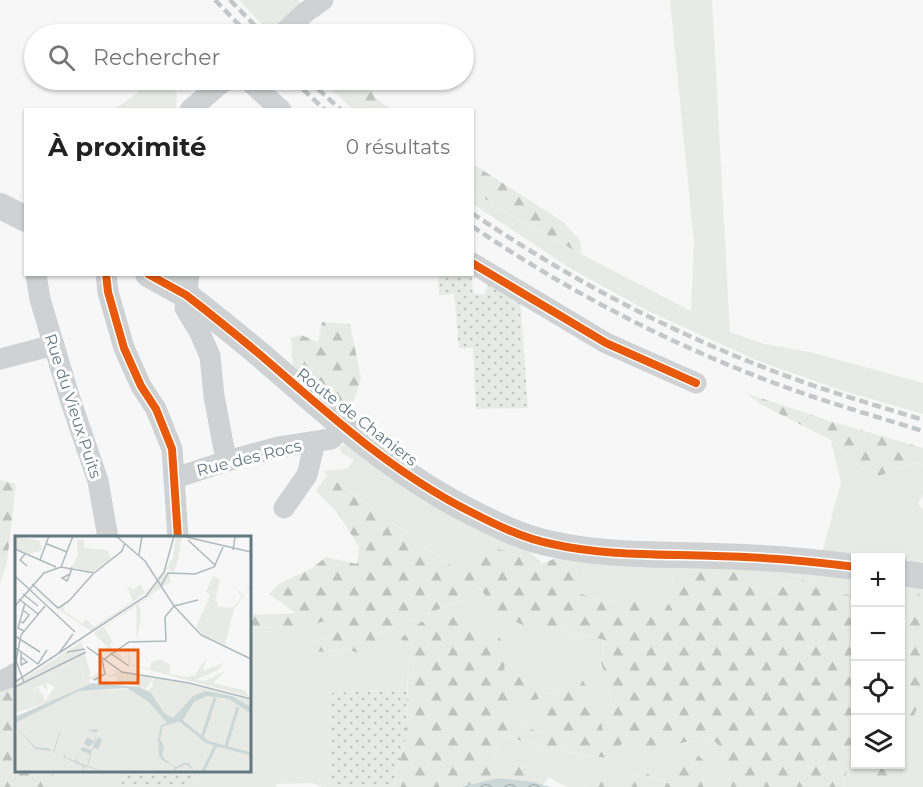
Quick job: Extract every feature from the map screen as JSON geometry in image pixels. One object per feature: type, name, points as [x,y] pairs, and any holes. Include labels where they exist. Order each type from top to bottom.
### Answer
[{"type":"street","points":[[293,24],[323,0]]},
{"type":"street","points":[[192,108],[213,90]]},
{"type":"street","points":[[259,90],[279,108]]},
{"type":"street","points":[[0,206],[24,218]]},
{"type":"street","points":[[474,263],[606,343],[696,383]]},
{"type":"street","name":"Rue du Vieux Puits","points":[[36,276],[40,299],[98,482],[108,536]]},
{"type":"street","points":[[106,276],[108,292],[124,348],[141,386],[156,409],[172,449],[175,478]]},
{"type":"street","name":"Route de Chaniers","points":[[155,276],[187,285],[204,309],[343,427],[405,474],[452,503],[524,536],[550,544],[617,554],[718,556],[851,567]]},
{"type":"street","points":[[187,285],[185,308],[210,356],[214,396],[228,461]]},
{"type":"street","points":[[0,359],[54,345]]},
{"type":"street","name":"Rue des Rocs","points":[[178,536],[175,478],[279,447],[331,439],[343,427]]},
{"type":"street","points":[[284,508],[307,475],[315,442]]},
{"type":"street","points":[[905,574],[923,576]]},
{"type":"street","points":[[0,681],[15,674]]},
{"type":"green space","points":[[239,0],[298,0],[301,4],[281,24],[262,24]]},
{"type":"green space","points":[[670,0],[712,0],[730,332],[764,344],[810,352],[923,383],[923,414],[840,390],[756,360],[650,312],[573,270],[474,205],[474,192],[581,254],[691,311],[694,243]]},
{"type":"green space","points":[[141,90],[174,90],[177,95],[176,108],[116,108]]},
{"type":"green space","points":[[331,90],[352,90],[370,108],[352,108]]},
{"type":"green space","points":[[371,90],[377,99],[389,108],[370,108],[354,92]]},
{"type":"green space","points":[[474,165],[562,221],[580,240],[581,254],[512,216],[474,192]]},
{"type":"green space","points":[[438,276],[471,276],[474,293],[484,295],[489,280],[520,297],[528,408],[476,409],[473,348],[459,348],[454,294],[439,295]]},
{"type":"green space","points":[[322,322],[350,324],[361,378],[349,416],[293,368],[291,338],[301,335],[318,342]]},
{"type":"green space","points":[[745,393],[923,448],[923,465],[912,463],[879,476],[859,466],[831,440],[760,404]]},
{"type":"green space","points":[[831,440],[859,466],[879,476],[912,463],[923,465],[923,495],[918,504],[923,510],[923,565],[905,563],[905,553],[851,553],[851,557],[822,554],[841,482]]},
{"type":"green space","points":[[346,444],[528,550],[542,563],[526,570],[465,576],[322,471],[347,469],[354,460],[341,453],[339,446]]},
{"type":"green space","points":[[327,475],[465,576],[492,548],[518,553],[526,570],[556,558],[577,569],[575,592],[609,602],[631,595],[664,611],[673,596],[674,570],[685,566],[740,572],[767,596],[788,583],[813,578],[843,594],[851,595],[851,750],[843,787],[728,787],[730,777],[727,753],[711,738],[649,751],[628,733],[613,758],[588,756],[555,749],[544,753],[534,744],[502,735],[493,756],[495,764],[532,767],[534,782],[499,778],[461,787],[393,787],[406,736],[409,654],[401,638],[421,622],[473,612],[478,628],[492,628],[506,647],[504,673],[529,677],[539,699],[509,703],[504,720],[524,725],[542,734],[553,723],[538,714],[546,694],[571,686],[580,677],[592,694],[604,733],[612,719],[610,686],[601,663],[605,640],[555,629],[532,629],[487,609],[488,600],[480,587],[461,601],[374,635],[377,646],[364,655],[344,648],[327,652],[314,651],[310,643],[328,638],[348,624],[347,613],[326,613],[325,621],[294,630],[250,627],[250,615],[296,613],[269,594],[280,583],[311,569],[326,557],[357,564],[359,547],[338,513],[316,491]]},
{"type":"green space","points":[[0,480],[16,484],[7,562],[0,584]]},
{"type":"green space","points":[[556,558],[601,563],[770,570],[851,579],[851,596],[843,595],[813,578],[788,583],[767,596],[740,572],[674,570],[673,596],[665,611],[631,596],[609,602],[574,592],[577,569]]},
{"type":"green space","points":[[905,586],[923,588],[923,787],[843,787],[851,747],[851,769],[905,769]]},
{"type":"green space","points":[[480,587],[488,600],[532,629],[555,629],[605,640],[601,663],[610,686],[612,720],[603,734],[592,694],[571,686],[546,694],[553,723],[542,734],[524,725],[503,720],[509,703],[539,698],[504,673],[478,628],[473,612],[464,614],[409,654],[407,690],[332,693],[332,787],[322,787],[312,783],[278,784],[275,787],[193,787],[192,772],[250,772],[250,627],[294,630],[326,613],[348,613],[348,624],[328,638],[311,643],[327,652],[344,648],[364,655],[374,635],[461,601]]},
{"type":"green space","points":[[923,591],[923,690],[905,742],[905,635],[908,633],[916,596]]},
{"type":"green space","points":[[15,677],[15,772],[53,772],[53,787],[0,787],[0,678]]},
{"type":"green space","points":[[407,690],[406,737],[393,787],[332,787],[332,693]]},
{"type":"green space","points":[[628,733],[685,742],[711,738],[727,753],[730,777],[728,787],[708,787],[710,769],[672,785],[641,771],[619,787],[587,780],[585,787],[567,787],[549,777],[543,785],[534,782],[532,767],[495,765],[493,756],[502,735],[534,744],[544,753],[555,749],[588,756],[613,758]]},
{"type":"green space","points":[[681,756],[699,756],[711,769],[708,787],[619,787],[641,771],[672,785]]},
{"type":"green space","points":[[880,769],[896,769],[889,787],[870,787]]},
{"type":"green space","points":[[53,772],[121,772],[123,784],[144,785],[144,787],[53,787]]},
{"type":"green space","points":[[121,772],[192,772],[193,787],[144,787],[144,785],[122,784]]},
{"type":"green space","points":[[600,774],[619,787],[585,787],[587,780]]},
{"type":"water","points":[[498,778],[534,782],[550,787],[461,787]]},
{"type":"railway","points":[[215,0],[238,24]]},
{"type":"railway","points":[[230,0],[253,24]]},
{"type":"railway","points":[[304,90],[323,108]]},
{"type":"railway","points":[[319,90],[339,108]]},
{"type":"railway","points":[[474,214],[548,262],[667,326],[792,378],[923,420]]},
{"type":"railway","points":[[474,227],[547,274],[665,337],[788,388],[923,431]]},
{"type":"cycle path","points":[[474,264],[606,343],[696,383]]},
{"type":"cycle path","points":[[106,276],[108,292],[124,348],[141,386],[156,409],[172,449],[178,536]]},
{"type":"cycle path","points":[[152,276],[186,295],[204,309],[386,460],[439,495],[508,530],[541,541],[592,551],[768,558],[851,566]]}]
